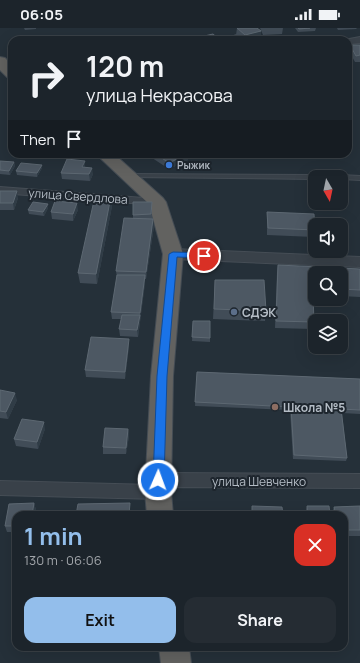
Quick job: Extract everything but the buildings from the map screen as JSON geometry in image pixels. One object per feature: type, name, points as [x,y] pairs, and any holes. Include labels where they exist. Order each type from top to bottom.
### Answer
[{"type":"highway","points":[[0,61],[8,70]]},
{"type":"highway","points":[[108,158],[157,202],[173,254],[162,376],[158,486],[160,511]]},
{"type":"highway","points":[[174,651],[176,663]]},
{"type":"street","name":"улица Свердлова","points":[[0,190],[157,202]]},
{"type":"street","points":[[173,254],[360,262]]},
{"type":"street","name":"улица Шевченко","points":[[0,488],[360,481]]},
{"type":"lane","points":[[128,176],[308,177]]},
{"type":"lane","points":[[348,178],[360,178]]},
{"type":"place","name":"Рыжик","points":[[169,165]]},
{"type":"place","name":"СДЭК","points":[[234,312]]},
{"type":"place","name":"Школа №5","points":[[275,407]]},
{"type":"route","points":[[158,480],[162,376],[173,254],[204,256]]}]
